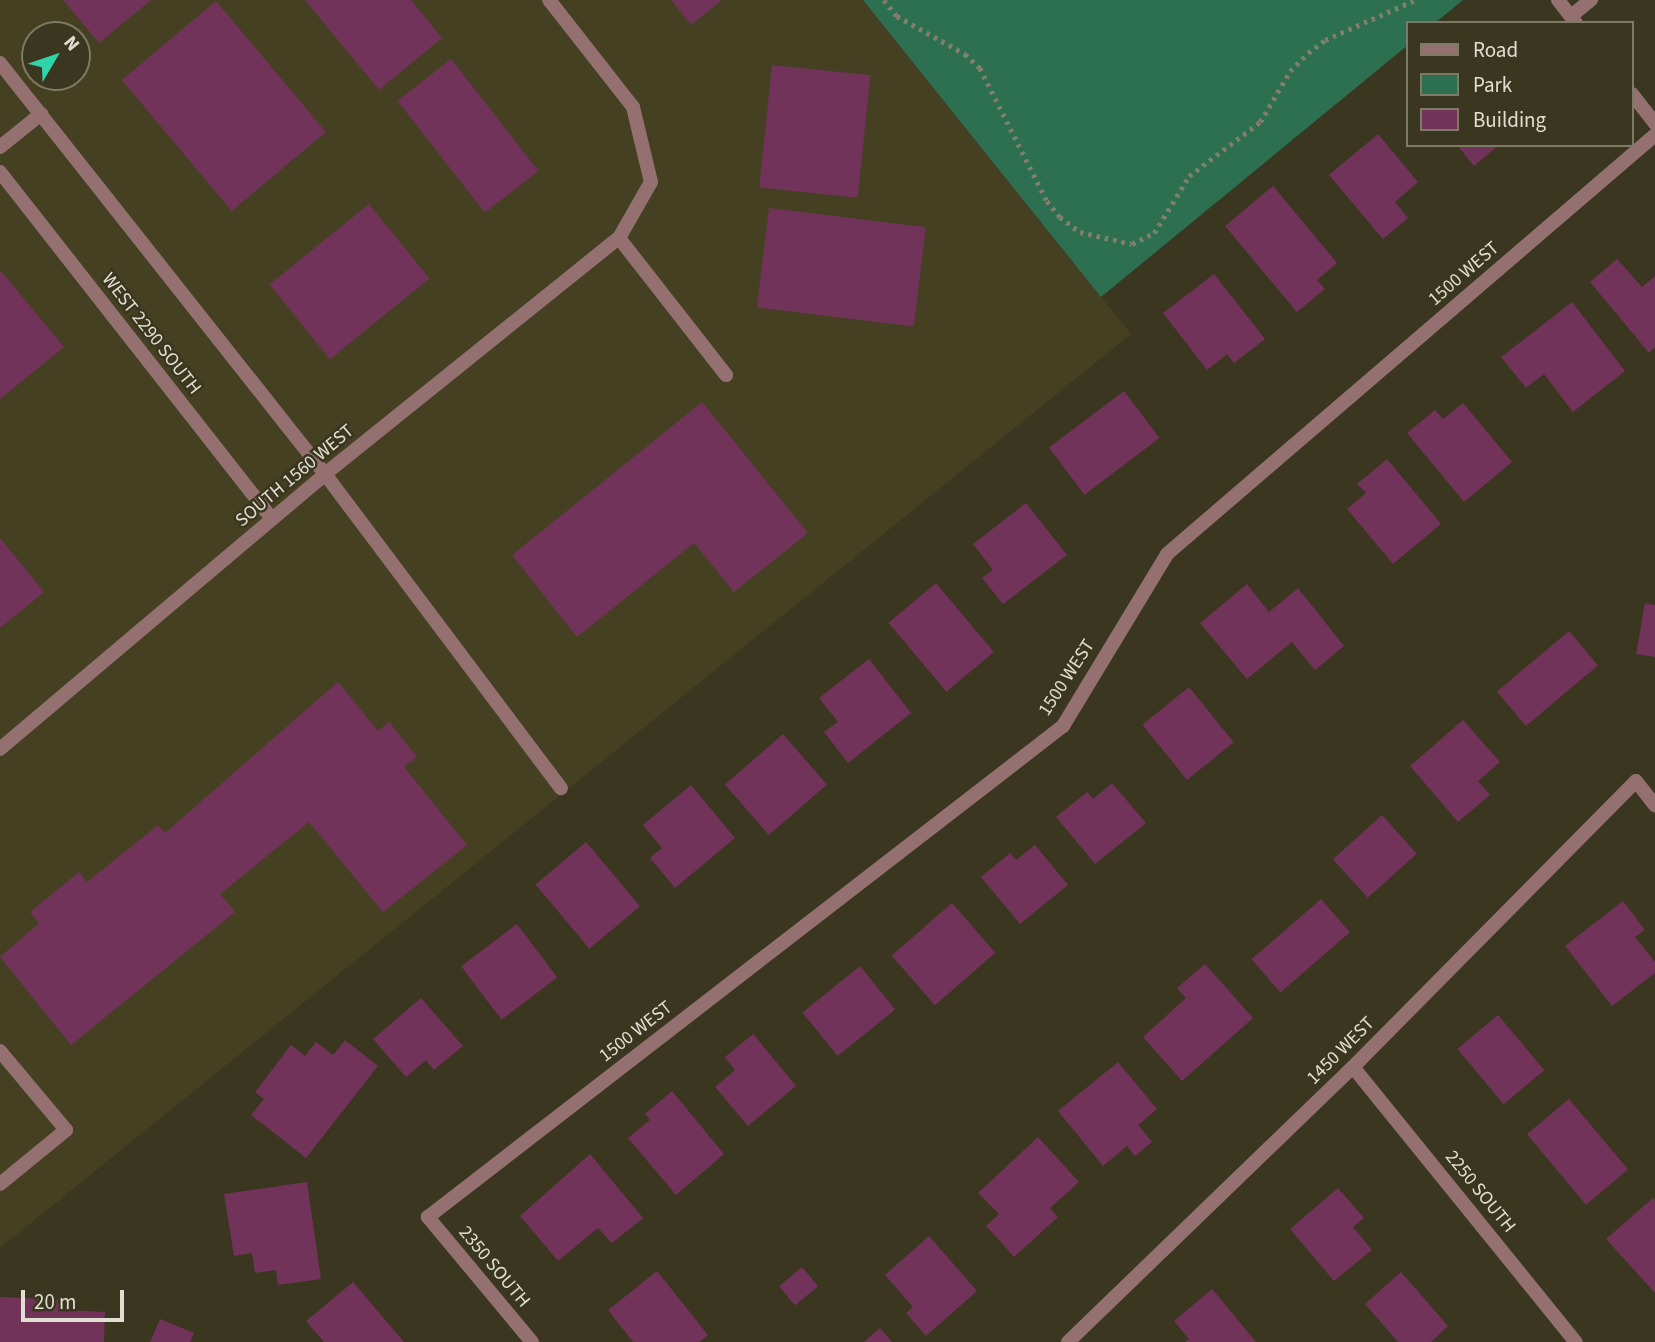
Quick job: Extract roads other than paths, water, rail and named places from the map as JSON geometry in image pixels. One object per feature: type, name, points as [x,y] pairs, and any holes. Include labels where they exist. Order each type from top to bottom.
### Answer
[{"type":"street","points":[[549,0],[633,107],[650,182],[619,238],[726,375]]},
{"type":"street","points":[[1558,0],[1574,20],[1591,0]]},
{"type":"street","points":[[0,62],[325,474],[561,788]]},
{"type":"street","points":[[1634,97],[1655,123]]},
{"type":"street","points":[[0,147],[41,114]]},
{"type":"street","name":"1500 WEST","points":[[428,1217],[1063,726],[1167,554],[1655,135]]},
{"type":"street","name":"WEST 2290 SOUTH","points":[[0,172],[272,519]]},
{"type":"street","name":"SOUTH 1560 WEST","points":[[0,749],[325,474],[619,238]]},
{"type":"street","name":"1450 WEST","points":[[1068,1342],[1353,1067],[1636,781],[1655,804]]},
{"type":"street","points":[[0,1051],[66,1130],[0,1184]]},
{"type":"street","name":"2250 SOUTH","points":[[1353,1067],[1576,1342]]},
{"type":"street","name":"2350 SOUTH","points":[[428,1217],[531,1342]]}]
